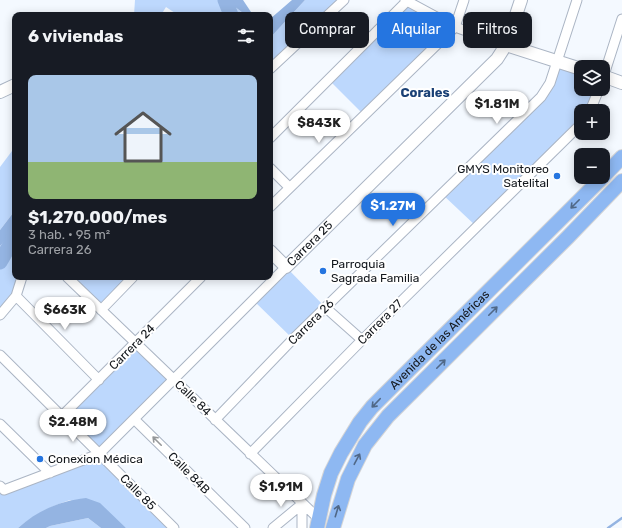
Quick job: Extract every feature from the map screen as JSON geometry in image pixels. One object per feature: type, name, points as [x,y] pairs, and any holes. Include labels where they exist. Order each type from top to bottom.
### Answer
[{"type":"main road","name":"Avenida de las Américas","points":[[610,170],[622,157]]},
{"type":"main road","name":"Avenida de las Américas","points":[[333,528],[348,478],[365,445],[388,416],[568,237],[622,181]]},
{"type":"main road","name":"Avenida de las Américas","points":[[318,524],[324,495],[331,473],[340,454],[360,422],[392,386],[596,184]]},
{"type":"street","points":[[273,66],[344,0]]},
{"type":"street","points":[[463,30],[455,27],[464,0]]},
{"type":"street","name":"Carrera 25","points":[[516,12],[520,0]]},
{"type":"street","name":"Carrera 26","points":[[215,420],[326,308],[541,97],[550,84],[577,0]]},
{"type":"street","points":[[273,135],[407,1],[427,12]]},
{"type":"street","points":[[609,60],[622,19]]},
{"type":"street","points":[[273,204],[433,48]]},
{"type":"street","name":"Carrera 25","points":[[2,488],[50,473],[99,454],[497,59],[504,48]]},
{"type":"street","points":[[516,48],[574,67]]},
{"type":"street","points":[[610,79],[622,83]]},
{"type":"street","points":[[0,92],[12,86]]},
{"type":"street","name":"Carrera 27","points":[[250,454],[362,340],[574,131]]},
{"type":"street","points":[[273,171],[289,188]]},
{"type":"street","points":[[273,253],[286,267]]},
{"type":"street","points":[[0,314],[16,296],[21,280]]},
{"type":"street","name":"Calle 84","points":[[70,280],[302,504],[318,524]]},
{"type":"street","points":[[101,310],[130,280]]},
{"type":"street","name":"Carrera 24","points":[[62,416],[136,344],[198,280]]},
{"type":"street","points":[[16,296],[99,380]]},
{"type":"street","points":[[326,308],[362,340]]},
{"type":"street","name":"Calle 85","points":[[0,355],[174,528]]},
{"type":"street","name":"Calle 84B","points":[[134,419],[244,528]]},
{"type":"street","points":[[0,424],[50,473]]},
{"type":"street","points":[[273,528],[302,504]]},
{"type":"street","points":[[302,504],[302,528]]},
{"type":"shaded area","points":[[135,0],[226,0],[242,12],[174,12],[166,7],[163,12],[134,12]]},
{"type":"shaded area","points":[[226,0],[243,0],[251,12],[242,12]]},
{"type":"shaded area","points":[[292,0],[305,0],[294,12],[285,12],[285,22],[273,35],[273,16]]},
{"type":"shaded area","points":[[305,0],[344,0],[331,12],[294,12]]},
{"type":"shaded area","points":[[408,2],[427,12],[398,12]]},
{"type":"shaded area","points":[[285,22],[285,48],[293,48],[273,66],[273,35]]},
{"type":"shaded area","points":[[377,33],[377,48],[433,48],[364,115],[329,80],[361,48],[369,48],[369,41]]},
{"type":"shaded area","points":[[557,61],[574,67],[574,96],[596,96],[593,104],[574,104],[574,131],[477,227],[442,194],[541,97]]},
{"type":"shaded area","points":[[12,151],[12,214],[0,230],[0,167]]},
{"type":"shaded area","points":[[12,214],[12,232],[0,246],[0,230]]},
{"type":"shaded area","points":[[12,232],[12,280],[20,280],[0,315],[0,246]]},
{"type":"shaded area","points":[[286,267],[326,308],[293,339],[254,301]]},
{"type":"shaded area","points":[[70,280],[130,280],[101,310]]},
{"type":"shaded area","points":[[136,343],[174,380],[99,454],[62,416]]},
{"type":"shaded area","points":[[99,454],[174,528],[126,528],[70,500],[42,511],[18,528],[0,528],[0,486],[5,490]]},
{"type":"shaded area","points":[[86,498],[100,503],[126,528],[101,528],[88,518],[46,528],[18,528],[33,516],[50,507],[67,501]]},
{"type":"shaded area","points":[[88,518],[101,528],[46,528],[50,526]]},
{"type":"waterway","points":[[225,0],[230,12]]},
{"type":"waterway","points":[[0,262],[12,240]]},
{"type":"waterway","points":[[608,528],[622,518]]},
{"type":"place","name":"GMYS Monitoreo Satelital","points":[[557,176]]},
{"type":"place","name":"Parroquia Sagrada Familia","points":[[323,271]]},
{"type":"place","name":"Conexion Médica","points":[[40,459]]},
{"type":"district","name":"Corales","points":[[425,92]]}]
